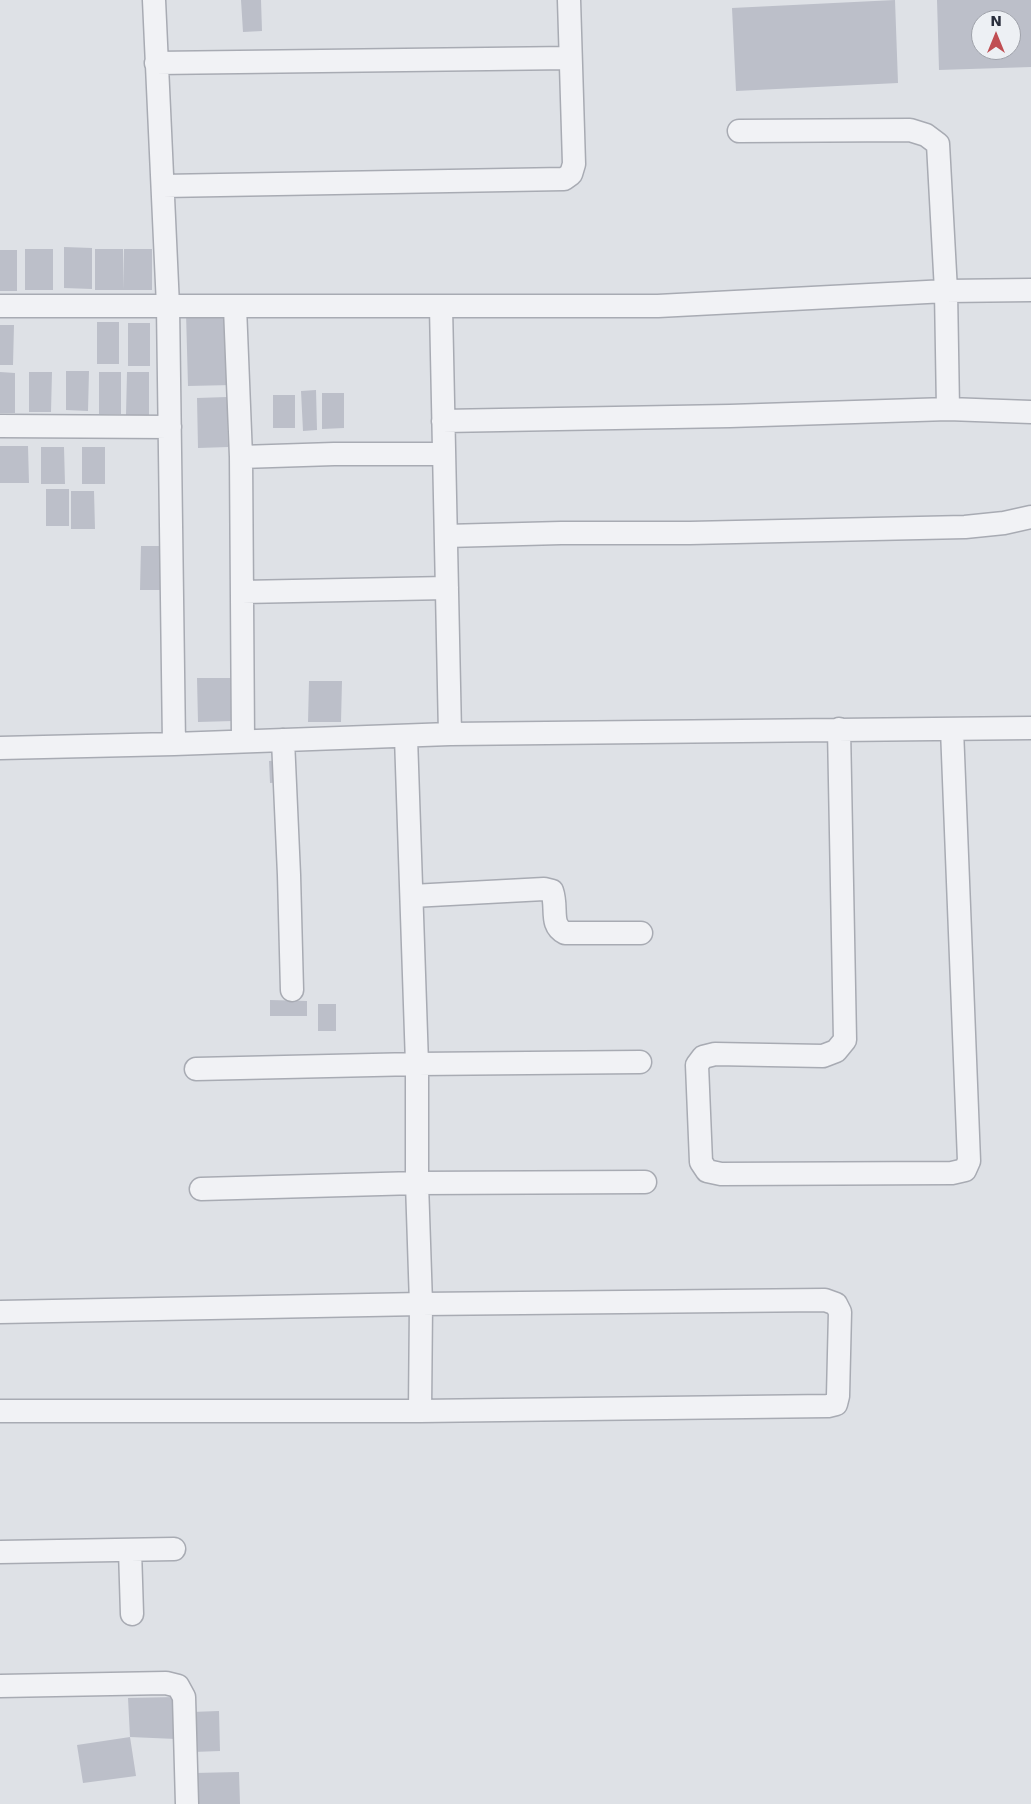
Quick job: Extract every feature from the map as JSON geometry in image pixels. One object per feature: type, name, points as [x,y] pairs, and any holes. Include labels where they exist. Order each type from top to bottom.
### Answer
[{"type":"street","points":[[154,0],[168,306],[174,744]]},
{"type":"street","points":[[163,186],[564,179],[571,174],[574,164],[569,0]]},
{"type":"street","points":[[156,63],[570,58]]},
{"type":"street","points":[[739,131],[910,130],[926,135],[938,144],[946,291],[948,409]]},
{"type":"street","points":[[0,306],[658,306],[946,291],[1031,290]]},
{"type":"street","points":[[235,307],[242,458],[243,741]]},
{"type":"street","points":[[441,307],[450,734]]},
{"type":"street","points":[[443,421],[730,416],[948,409],[1031,412]]},
{"type":"street","points":[[0,426],[170,427]]},
{"type":"street","points":[[242,458],[334,454],[443,454]]},
{"type":"street","points":[[446,536],[561,532],[700,533],[965,527],[1031,518]]},
{"type":"street","points":[[242,592],[447,588]]},
{"type":"street","points":[[0,748],[406,737],[450,734],[1031,728]]},
{"type":"street","points":[[839,730],[845,1040],[836,1051],[823,1056],[715,1054],[703,1057],[697,1065],[701,1162],[707,1171],[720,1174],[952,1173],[965,1170],[969,1161],[952,730]]},
{"type":"street","points":[[406,737],[417,1064],[417,1182],[421,1304],[420,1411]]},
{"type":"street","points":[[283,740],[292,990]]},
{"type":"street","points":[[412,896],[544,889],[552,892],[555,901],[555,925],[558,930],[564,933],[641,932]]},
{"type":"street","points":[[196,1069],[417,1064],[640,1062]]},
{"type":"street","points":[[201,1189],[417,1182],[645,1182]]},
{"type":"street","points":[[0,1312],[421,1304],[825,1300],[836,1304],[840,1312],[838,1396],[836,1404],[828,1406],[420,1411],[0,1411]]},
{"type":"street","points":[[0,1552],[174,1549]]},
{"type":"street","points":[[130,1550],[132,1614]]},
{"type":"street","points":[[0,1686],[166,1683],[178,1686],[184,1697],[186,1804]]},
{"type":"building","points":[[241,0],[261,0],[262,31],[243,32]]},
{"type":"building","points":[[895,0],[898,83],[736,91],[732,8]]},
{"type":"building","points":[[937,0],[1031,0],[1031,67],[939,70]]},
{"type":"building","points":[[64,247],[92,248],[92,289],[64,288]]},
{"type":"building","points":[[25,249],[53,249],[53,290],[25,290]]},
{"type":"building","points":[[95,249],[123,249],[123,290],[95,290]]},
{"type":"building","points":[[124,249],[152,249],[152,290],[123,290]]},
{"type":"building","points":[[0,250],[17,250],[17,291],[0,291]]},
{"type":"building","points":[[231,312],[232,385],[188,386],[186,313]]},
{"type":"building","points":[[97,322],[119,322],[119,364],[97,364]]},
{"type":"building","points":[[128,323],[150,323],[150,366],[128,366]]},
{"type":"building","points":[[0,325],[14,325],[13,365],[0,365]]},
{"type":"building","points":[[66,371],[89,371],[88,411],[66,410]]},
{"type":"building","points":[[0,372],[15,373],[15,413],[0,413]]},
{"type":"building","points":[[29,372],[52,372],[51,412],[29,412]]},
{"type":"building","points":[[99,372],[121,372],[121,414],[99,414]]},
{"type":"building","points":[[127,372],[149,372],[149,415],[126,415]]},
{"type":"building","points":[[316,390],[317,430],[303,431],[301,391]]},
{"type":"building","points":[[322,393],[344,393],[344,428],[322,429]]},
{"type":"building","points":[[273,395],[295,395],[295,428],[273,428]]},
{"type":"building","points":[[227,397],[228,447],[198,448],[197,398]]},
{"type":"building","points":[[0,446],[28,446],[29,483],[0,483]]},
{"type":"building","points":[[41,447],[64,447],[65,484],[41,484]]},
{"type":"building","points":[[82,447],[105,447],[105,484],[82,484]]},
{"type":"building","points":[[46,489],[69,489],[69,526],[46,526]]},
{"type":"building","points":[[71,491],[94,491],[95,529],[71,529]]},
{"type":"building","points":[[141,546],[164,546],[164,590],[140,590]]},
{"type":"building","points":[[197,678],[232,678],[233,721],[198,722]]},
{"type":"building","points":[[309,681],[342,681],[341,722],[308,722]]},
{"type":"building","points":[[282,760],[283,782],[270,783],[269,761]]},
{"type":"building","points":[[270,1000],[307,1001],[307,1016],[270,1016]]},
{"type":"building","points":[[318,1004],[336,1004],[336,1031],[318,1031]]},
{"type":"building","points":[[176,1697],[176,1739],[130,1737],[128,1698]]},
{"type":"building","points":[[219,1711],[220,1751],[193,1752],[191,1712]]},
{"type":"building","points":[[130,1737],[136,1776],[83,1783],[77,1745]]},
{"type":"building","points":[[239,1772],[240,1804],[195,1804],[194,1773]]}]
